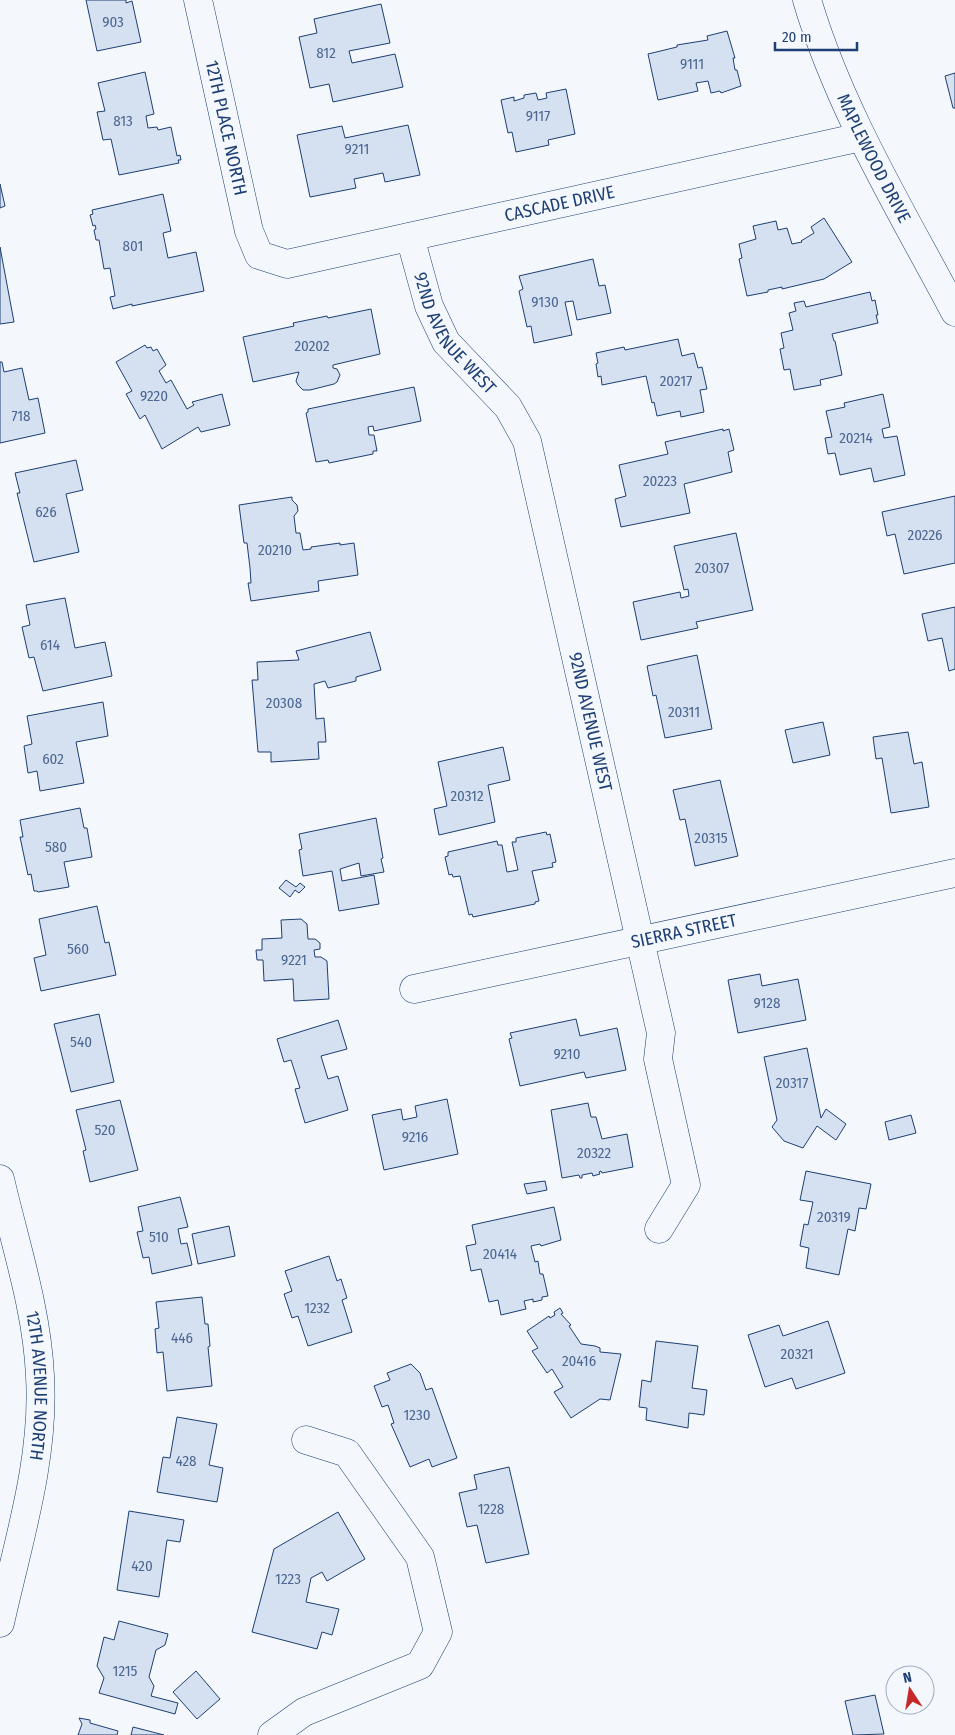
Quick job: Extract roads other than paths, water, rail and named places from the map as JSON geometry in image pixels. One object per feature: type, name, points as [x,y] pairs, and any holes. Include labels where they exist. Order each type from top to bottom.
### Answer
[{"type":"street","name":"12TH PLACE NORTH","points":[[198,0],[249,231],[259,255]]},
{"type":"street","name":"MAPLEWOOD DRIVE","points":[[806,0],[814,26],[860,137],[955,312]]},
{"type":"street","name":"CASCADE DRIVE","points":[[259,255],[287,264],[860,137]]},
{"type":"street","name":"92ND AVENUE WEST","points":[[410,237],[429,306],[446,342],[508,407],[527,441],[661,1033],[658,1059],[686,1185],[659,1229]]},
{"type":"street","name":"SIERRA STREET","points":[[414,989],[955,873]]},
{"type":"street","name":"12TH AVENUE NORTH","points":[[0,1179],[35,1323],[41,1377],[36,1466],[0,1623]]},
{"type":"street","points":[[272,1735],[305,1724],[420,1665],[438,1632],[420,1557],[346,1452],[306,1440]]}]
